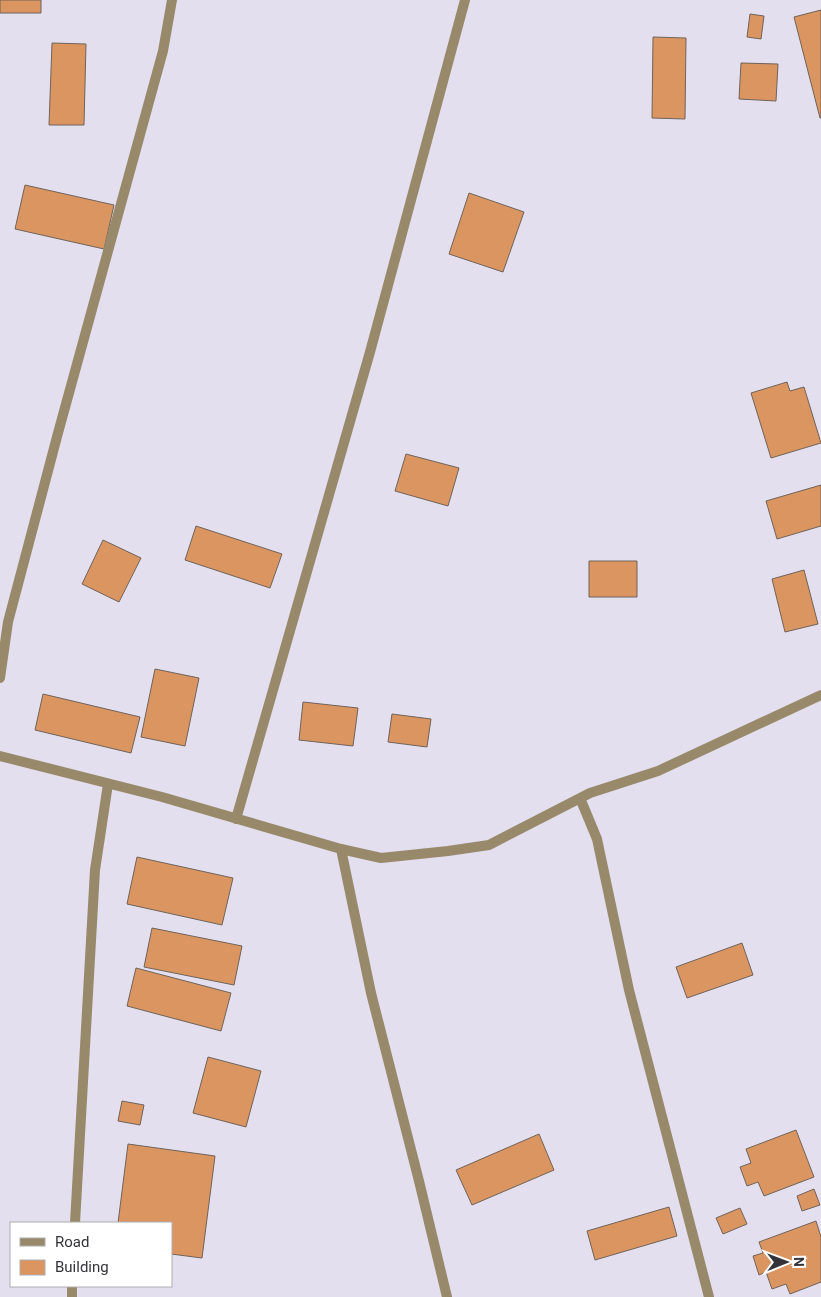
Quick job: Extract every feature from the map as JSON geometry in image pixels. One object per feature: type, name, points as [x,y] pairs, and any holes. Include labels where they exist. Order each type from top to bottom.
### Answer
[{"type":"street","points":[[0,678],[8,622],[163,51],[172,0]]},
{"type":"street","points":[[236,819],[370,352],[465,0]]},
{"type":"street","points":[[0,756],[341,849],[381,858],[489,845],[590,793],[658,771],[821,695]]},
{"type":"street","points":[[75,1222],[95,870],[108,784]]},
{"type":"street","points":[[580,798],[597,839],[629,990],[709,1297]]},
{"type":"street","points":[[341,849],[370,993],[447,1297]]},
{"type":"building","points":[[0,0],[41,0],[41,13],[0,13]]},
{"type":"building","points":[[821,10],[821,118],[820,118],[794,17]]},
{"type":"building","points":[[750,14],[764,16],[761,39],[747,37]]},
{"type":"building","points":[[653,37],[686,38],[685,119],[652,118]]},
{"type":"building","points":[[52,43],[86,44],[84,125],[49,125]]},
{"type":"building","points":[[741,63],[778,64],[776,101],[739,99]]},
{"type":"building","points":[[25,185],[114,205],[104,249],[15,229]]},
{"type":"building","points":[[469,193],[524,212],[503,272],[449,254]]},
{"type":"building","points":[[787,382],[790,391],[804,387],[821,443],[771,458],[751,393]]},
{"type":"building","points":[[406,454],[459,468],[448,506],[395,491]]},
{"type":"building","points":[[821,485],[821,526],[777,539],[766,501]]},
{"type":"building","points":[[196,526],[282,554],[270,588],[185,560]]},
{"type":"building","points":[[103,540],[141,558],[119,602],[82,584]]},
{"type":"building","points":[[589,561],[637,561],[637,597],[589,597]]},
{"type":"building","points":[[804,570],[818,624],[785,632],[772,579]]},
{"type":"building","points":[[155,669],[199,678],[185,746],[141,737]]},
{"type":"building","points":[[43,694],[140,717],[131,753],[35,730]]},
{"type":"building","points":[[303,702],[358,708],[353,746],[299,740]]},
{"type":"building","points":[[392,714],[431,719],[427,747],[388,742]]},
{"type":"building","points":[[137,857],[233,878],[222,925],[127,904]]},
{"type":"building","points":[[152,928],[242,946],[234,985],[144,967]]},
{"type":"building","points":[[742,943],[753,975],[687,998],[676,967]]},
{"type":"building","points":[[136,968],[231,993],[221,1031],[127,1006]]},
{"type":"building","points":[[208,1057],[261,1071],[246,1127],[193,1113]]},
{"type":"building","points":[[122,1101],[144,1105],[140,1125],[118,1121]]},
{"type":"building","points":[[796,1130],[814,1177],[764,1196],[758,1182],[747,1186],[740,1167],[751,1163],[746,1149]]},
{"type":"building","points":[[539,1134],[554,1170],[472,1205],[456,1170]]},
{"type":"building","points":[[128,1144],[215,1156],[202,1258],[172,1254],[172,1222],[118,1222]]},
{"type":"building","points":[[814,1189],[820,1205],[802,1211],[797,1196]]},
{"type":"building","points":[[669,1207],[677,1236],[595,1260],[587,1231]]},
{"type":"building","points":[[740,1208],[747,1224],[723,1234],[716,1218]]},
{"type":"building","points":[[816,1221],[821,1237],[821,1282],[790,1294],[786,1284],[772,1289],[766,1272],[759,1275],[753,1256],[763,1253],[759,1242]]}]
